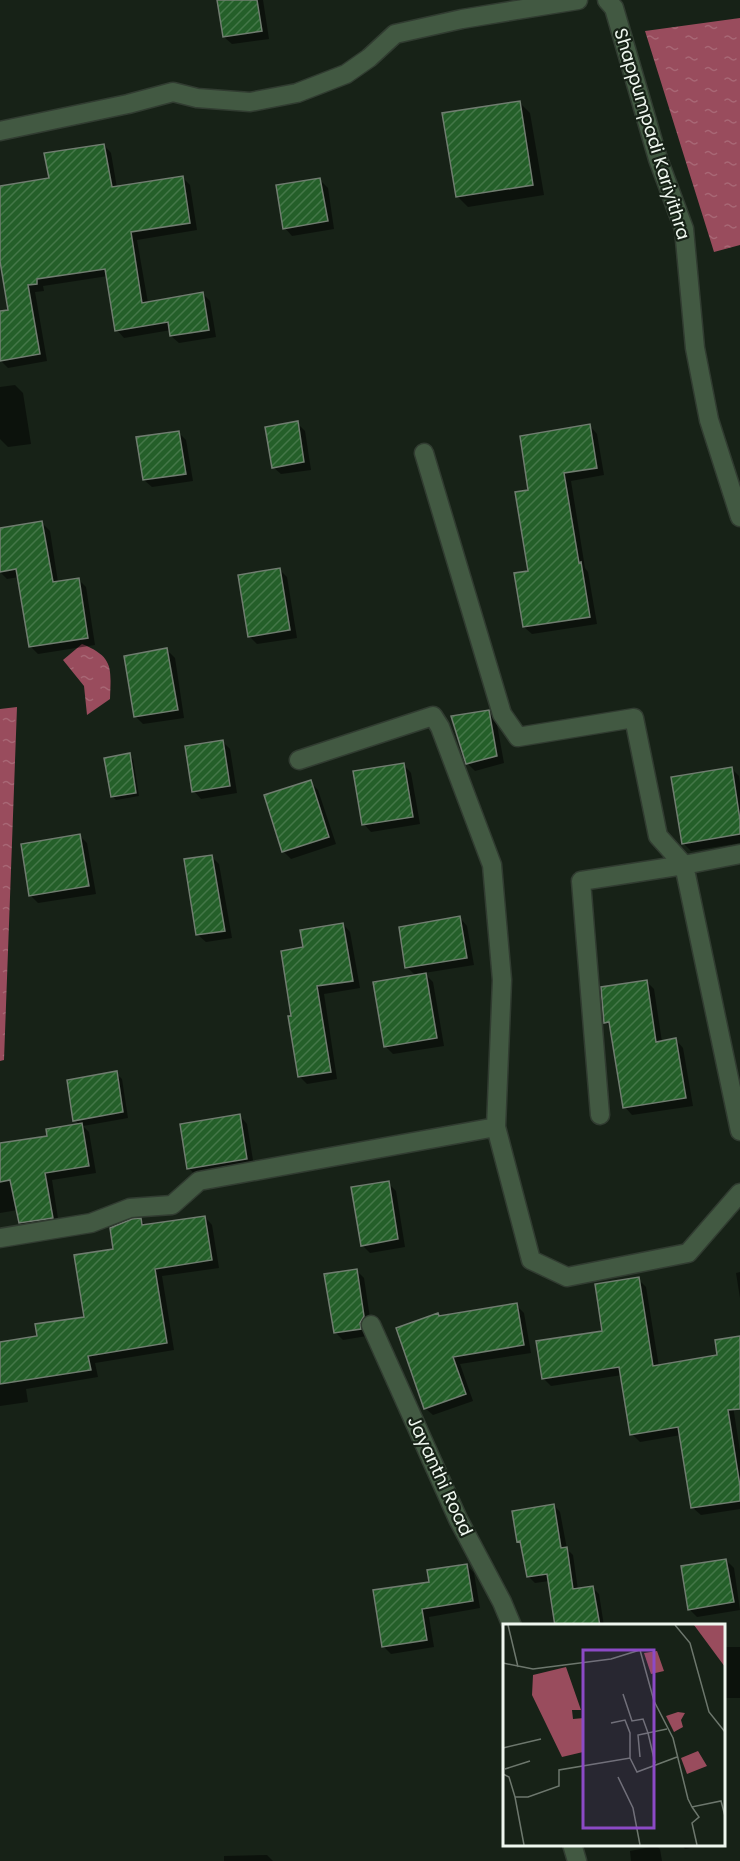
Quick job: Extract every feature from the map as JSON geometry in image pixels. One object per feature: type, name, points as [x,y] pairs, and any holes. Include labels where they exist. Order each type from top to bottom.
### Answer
[{"type":"street","points":[[0,131],[128,104],[172,92],[197,98],[250,102],[297,93],[346,74],[369,58],[395,34],[462,18],[578,0]]},
{"type":"street","name":"Shappumpadi Kariyithra","points":[[607,0],[614,8],[658,159],[684,229],[695,348],[709,420],[740,518]]},
{"type":"street","points":[[424,453],[502,714],[518,737],[634,718],[658,836],[684,865],[740,1131]]},
{"type":"street","points":[[298,760],[433,716],[440,727],[492,865],[502,980],[496,1127],[531,1260],[567,1277],[688,1253],[740,1192]]},
{"type":"street","points":[[600,1115],[581,881],[740,854]]},
{"type":"street","points":[[0,1238],[91,1224],[130,1208],[171,1205],[200,1181],[496,1127]]},
{"type":"street","name":"Jayanthi Road","points":[[371,1325],[458,1519],[511,1624]]},
{"type":"street","points":[[572,1846],[578,1861]]},
{"type":"water","points":[[740,18],[740,245],[714,252],[645,31]]},
{"type":"water","points":[[82,644],[105,659],[111,679],[110,699],[87,715],[84,686],[63,660]]},
{"type":"water","points":[[17,707],[4,1060],[0,1061],[0,709]]},
{"type":"building","points":[[217,0],[257,0],[262,31],[223,37]]},
{"type":"building","points":[[520,101],[533,185],[456,197],[442,113]]},
{"type":"building","points":[[104,144],[112,187],[183,176],[190,223],[131,232],[142,303],[203,292],[209,330],[170,336],[168,322],[115,331],[105,269],[37,279],[37,284],[28,285],[40,354],[0,361],[0,311],[8,310],[0,261],[0,186],[49,178],[44,153]]},
{"type":"building","points":[[320,178],[328,221],[283,229],[276,185]]},
{"type":"building","points":[[298,421],[304,462],[272,468],[265,427]]},
{"type":"building","points":[[590,424],[597,468],[564,473],[590,617],[523,627],[514,573],[528,571],[515,492],[528,490],[520,436]]},
{"type":"building","points":[[179,431],[186,474],[143,480],[136,437]]},
{"type":"building","points":[[42,521],[53,582],[79,578],[88,638],[29,647],[16,569],[0,572],[0,528]]},
{"type":"building","points":[[280,568],[290,630],[248,637],[238,575]]},
{"type":"building","points":[[167,648],[178,710],[134,717],[124,656]]},
{"type":"building","points":[[489,710],[497,756],[466,764],[451,716]]},
{"type":"building","points":[[223,740],[230,786],[192,792],[185,746]]},
{"type":"building","points":[[130,753],[136,793],[111,797],[104,758]]},
{"type":"building","points":[[404,763],[413,817],[362,825],[353,771]]},
{"type":"building","points":[[732,767],[740,834],[682,844],[671,777]]},
{"type":"building","points":[[311,780],[329,837],[282,852],[264,795]]},
{"type":"building","points":[[80,834],[89,886],[29,896],[21,844]]},
{"type":"building","points":[[212,855],[225,931],[196,935],[184,859]]},
{"type":"building","points":[[460,916],[467,958],[405,968],[399,927]]},
{"type":"building","points":[[343,923],[353,981],[317,986],[331,1072],[298,1077],[281,951],[303,947],[300,930]]},
{"type":"building","points":[[426,973],[437,1038],[384,1047],[373,982]]},
{"type":"building","points":[[647,980],[656,1042],[676,1038],[686,1098],[623,1108],[609,1022],[604,1023],[601,987]]},
{"type":"building","points":[[117,1071],[123,1112],[73,1121],[67,1080]]},
{"type":"building","points":[[240,1114],[247,1159],[187,1169],[180,1124]]},
{"type":"building","points":[[82,1123],[89,1166],[45,1173],[53,1218],[19,1223],[10,1180],[0,1182],[0,1143],[47,1136],[46,1129]]},
{"type":"building","points":[[389,1181],[398,1239],[361,1246],[351,1187]]},
{"type":"building","points":[[205,1216],[212,1260],[155,1269],[167,1343],[88,1356],[91,1370],[0,1384],[0,1342],[37,1336],[35,1324],[84,1317],[74,1255],[113,1249],[110,1228],[132,1219],[141,1218],[142,1225]]},
{"type":"building","points":[[357,1269],[364,1316],[360,1323],[361,1329],[334,1333],[324,1274]]},
{"type":"building","points":[[639,1277],[653,1366],[717,1355],[715,1340],[740,1336],[740,1409],[728,1410],[740,1486],[740,1501],[691,1508],[678,1427],[630,1435],[619,1367],[542,1379],[536,1341],[602,1331],[595,1284]]},
{"type":"building","points":[[517,1303],[524,1345],[453,1357],[466,1394],[424,1409],[396,1328],[438,1313],[439,1316]]},
{"type":"building","points":[[554,1504],[561,1548],[567,1547],[573,1589],[593,1586],[600,1624],[555,1624],[547,1574],[527,1577],[520,1541],[517,1542],[512,1511]]},
{"type":"building","points":[[726,1559],[734,1602],[688,1610],[681,1566]]},
{"type":"building","points":[[467,1564],[473,1601],[422,1609],[427,1640],[382,1647],[373,1590],[429,1582],[427,1570]]}]
